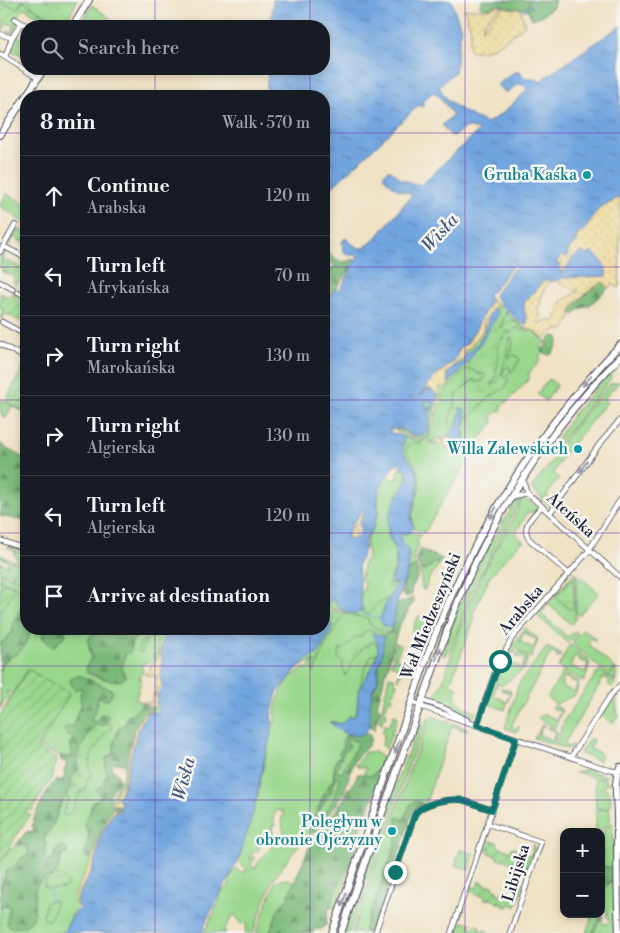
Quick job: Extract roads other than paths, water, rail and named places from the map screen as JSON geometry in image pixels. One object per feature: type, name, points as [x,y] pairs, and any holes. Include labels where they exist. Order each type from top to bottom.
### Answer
[{"type":"main road","points":[[77,20],[89,0]]},
{"type":"main road","points":[[30,90],[40,75]]},
{"type":"main road","points":[[0,135],[20,105]]},
{"type":"main road","name":"Wał Miedzeszyński","points":[[332,933],[448,603],[468,559],[496,507],[547,430],[578,391],[620,345]]},
{"type":"main road","name":"Wał Miedzeszyński","points":[[341,933],[445,634],[467,580],[492,532],[523,480],[578,404],[620,357]]},
{"type":"main road","points":[[619,770],[615,786],[619,933]]},
{"type":"main road","points":[[616,800],[620,784]]},
{"type":"street","points":[[15,19],[20,22]]},
{"type":"street","points":[[6,57],[12,38],[20,24]]},
{"type":"street","points":[[0,34],[12,38]]},
{"type":"street","points":[[0,54],[20,66]]},
{"type":"street","points":[[33,75],[38,78]]},
{"type":"street","points":[[0,252],[15,225]]},
{"type":"street","points":[[3,246],[20,255]]},
{"type":"street","points":[[0,282],[20,293]]},
{"type":"street","points":[[2,322],[20,332]]},
{"type":"street","points":[[0,344],[18,354],[20,350]]},
{"type":"street","points":[[550,513],[591,456],[620,420]]},
{"type":"street","name":"Ateńska","points":[[523,480],[528,493],[620,577]]},
{"type":"street","name":"Ateńska","points":[[513,496],[528,493]]},
{"type":"street","name":"Arabska","points":[[474,724],[498,665],[512,638],[590,549],[620,500]]},
{"type":"street","points":[[542,506],[529,521],[526,534],[529,539],[569,574]]},
{"type":"street","points":[[0,540],[20,547]]},
{"type":"street","points":[[570,757],[610,696],[620,685]]},
{"type":"street","points":[[413,701],[446,709],[474,724],[516,739],[570,757],[619,770]]},
{"type":"street","points":[[451,933],[516,739]]},
{"type":"street","points":[[375,933],[415,814],[419,809],[433,803],[458,800],[492,810]]},
{"type":"street","name":"Libijska","points":[[488,824],[541,842],[510,933]]},
{"type":"water","name":"Wisła","points":[[273,0],[451,0],[461,28],[455,72],[439,86],[447,99],[453,104],[466,113],[487,123],[503,113],[527,90],[525,86],[518,84],[506,93],[498,86],[498,84],[514,72],[520,72],[524,77],[540,81],[620,26],[620,199],[617,198],[599,208],[585,228],[576,235],[578,242],[570,247],[567,256],[560,256],[556,262],[561,268],[560,273],[562,276],[572,258],[582,252],[588,255],[592,252],[605,266],[606,276],[563,278],[556,281],[544,280],[524,303],[527,323],[523,325],[502,306],[494,295],[516,266],[514,264],[493,291],[488,293],[490,302],[475,330],[466,344],[460,348],[454,361],[434,377],[419,397],[429,388],[438,395],[431,412],[429,407],[430,400],[425,404],[430,414],[428,431],[420,436],[411,435],[401,429],[389,429],[391,433],[403,436],[404,453],[416,468],[418,474],[418,488],[412,515],[414,528],[407,534],[401,534],[400,537],[402,543],[408,549],[409,565],[397,602],[393,625],[389,628],[383,626],[380,619],[386,603],[396,586],[395,583],[390,584],[397,558],[388,526],[395,501],[407,479],[407,471],[400,463],[392,468],[379,489],[377,499],[378,511],[372,529],[365,540],[364,550],[358,565],[362,611],[354,614],[347,612],[339,607],[333,598],[330,601],[330,296],[336,288],[340,290],[358,256],[348,255],[343,251],[342,241],[345,238],[358,248],[364,248],[375,239],[412,195],[395,187],[384,178],[384,174],[391,170],[402,180],[421,185],[479,130],[466,127],[454,136],[450,135],[443,127],[443,124],[453,115],[438,95],[433,92],[422,102],[424,105],[421,107],[419,105],[330,189],[330,90],[266,90],[268,75],[330,75],[330,20],[271,20]],"holes":[[[363,509],[365,511],[359,525],[361,528],[359,535],[354,540],[347,538],[350,527]]]},
{"type":"water","points":[[495,308],[497,311],[496,318],[488,332],[465,366],[449,383],[449,371],[458,364],[463,363],[466,354],[476,346],[487,325],[488,315]]},
{"type":"water","points":[[461,407],[465,410],[465,423],[461,449],[456,440],[450,440],[449,435],[456,426]]},
{"type":"water","points":[[373,633],[384,639],[381,659],[377,669],[378,681],[373,688],[370,705],[370,726],[364,734],[354,736],[341,731],[329,722],[341,724],[349,716],[354,717],[356,714],[359,691],[377,655],[377,641],[372,635]]},
{"type":"water","name":"Wisła","points":[[163,635],[328,635],[319,653],[301,664],[277,693],[271,716],[273,723],[272,731],[253,814],[238,861],[207,919],[202,933],[63,933],[73,915],[80,909],[78,906],[78,896],[92,870],[105,826],[114,812],[119,812],[122,806],[118,798],[126,780],[139,728],[148,712],[157,712],[159,710],[156,703],[158,693],[163,688],[161,681]]},
{"type":"waterway","points":[[522,12],[538,0]]},
{"type":"waterway","points":[[360,613],[380,619]]},
{"type":"waterway","points":[[158,689],[163,686]]},
{"type":"waterway","points":[[50,888],[51,902]]},
{"type":"place","name":"Gruba Kaśka","points":[[587,175]]},
{"type":"place","name":"Willa Zalewskich","points":[[578,449]]},
{"type":"place","name":"Poległym w obronie Ojczyzny","points":[[392,831]]}]
